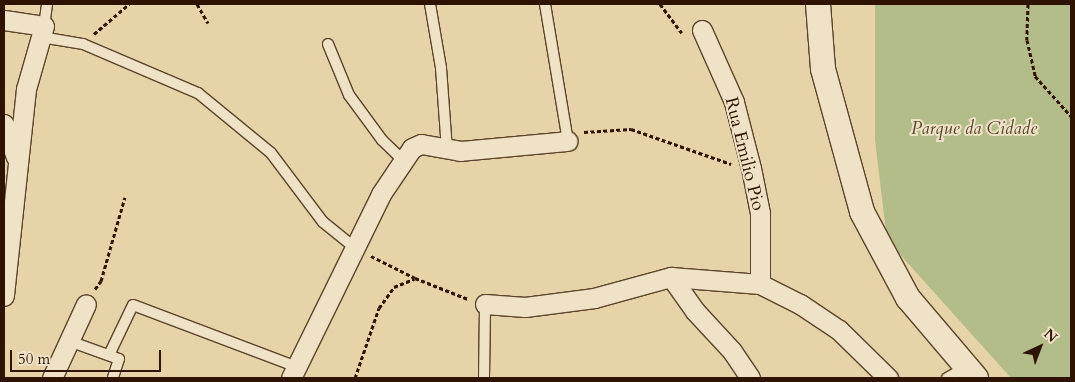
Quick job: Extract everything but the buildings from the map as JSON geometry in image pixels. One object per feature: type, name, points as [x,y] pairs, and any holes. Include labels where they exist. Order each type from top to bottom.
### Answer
[{"type":"street","points":[[818,4],[823,69],[862,212],[908,298],[963,375]]},
{"type":"street","points":[[4,20],[43,31],[26,89],[4,296]]},
{"type":"street","name":"Rua Emilio Pio","points":[[702,30],[734,102],[752,168],[760,213],[760,284]]},
{"type":"street","points":[[4,124],[19,166]]},
{"type":"street","points":[[294,373],[354,247],[403,160],[412,148],[421,144],[448,150],[567,138]]},
{"type":"street","points":[[671,277],[689,304],[732,351],[750,378]]},
{"type":"street","points":[[485,304],[525,307],[594,298],[671,277],[760,284],[800,304],[839,330],[888,378]]},
{"type":"street","points":[[52,378],[86,304]]},
{"type":"lane","points":[[47,4],[43,31],[83,44],[168,79],[213,104],[270,153],[323,222],[354,247]]},
{"type":"lane","points":[[430,4],[440,68],[448,150]]},
{"type":"lane","points":[[544,4],[567,138]]},
{"type":"lane","points":[[328,44],[350,95],[382,140],[403,160]]},
{"type":"lane","points":[[484,378],[485,304]]},
{"type":"lane","points":[[109,355],[133,305],[294,373]]},
{"type":"lane","points":[[69,341],[119,359],[113,378]]},
{"type":"path","points":[[83,44],[129,4]]},
{"type":"path","points":[[197,4],[208,23]]},
{"type":"path","points":[[1028,4],[1027,40],[1035,76],[1071,116]]},
{"type":"path","points":[[567,138],[631,129],[706,158],[752,168]]},
{"type":"path","points":[[86,304],[101,281],[125,198]]},
{"type":"path","points":[[354,247],[414,278],[485,304]]},
{"type":"path","points":[[355,378],[379,308],[394,287],[414,278]]},
{"type":"green space","name":"Parque da Cidade","points":[[875,4],[1071,4],[1071,378],[1011,378],[887,240],[875,140]]}]
